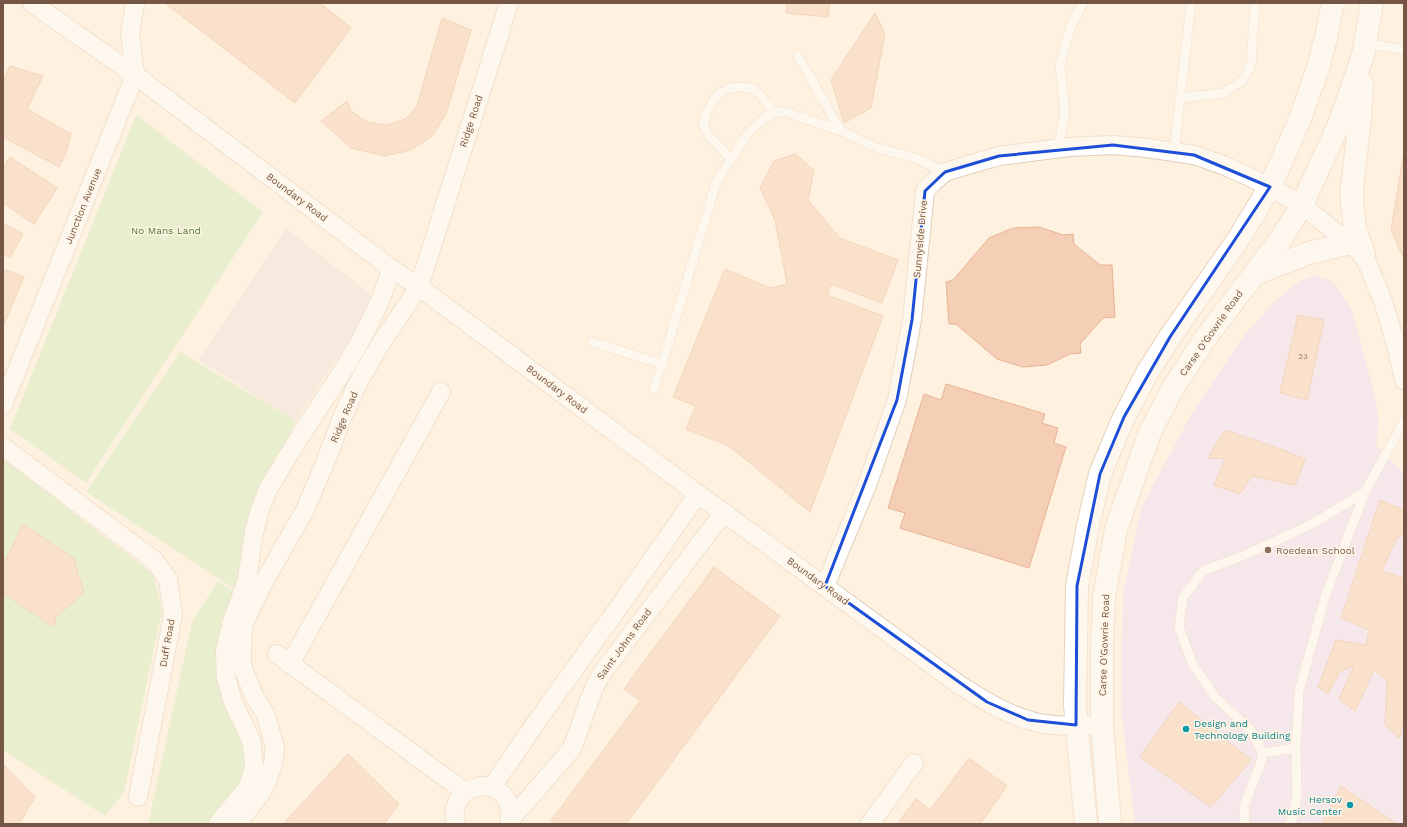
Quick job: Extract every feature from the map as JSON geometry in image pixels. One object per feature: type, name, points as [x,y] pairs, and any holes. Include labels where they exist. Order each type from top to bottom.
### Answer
[{"type":"main road","points":[[1086,824],[1076,725],[1075,697],[1077,586],[1088,526],[1100,474],[1124,417],[1147,373],[1170,337],[1239,238],[1270,187],[1300,119],[1326,37],[1333,3]]},
{"type":"main road","name":"Carse O'Gowrie Road","points":[[1110,824],[1102,725],[1102,648],[1104,598],[1116,529],[1150,432],[1173,388],[1204,340],[1280,240],[1302,205],[1340,122],[1364,49],[1372,3]]},
{"type":"main road","points":[[1252,275],[1309,253],[1357,249],[1352,204],[1352,187],[1360,119],[1364,49]]},
{"type":"street","name":"Boundary Road","points":[[32,3],[135,75],[392,269],[419,287],[698,494],[961,686],[987,702],[1028,720],[1055,725],[1102,725]]},
{"type":"street","name":"Junction Avenue","points":[[3,405],[135,75],[130,32],[135,3]]},
{"type":"street","name":"Ridge Road","points":[[237,824],[261,793],[268,779],[273,764],[275,747],[265,713],[255,698],[242,666],[243,625],[262,585],[305,510],[342,418],[358,383],[379,346],[419,287],[509,3]]},
{"type":"street","name":"Sunnyside Drive","points":[[825,586],[858,505],[897,400],[912,320],[925,191],[945,172],[999,156],[1069,147],[1113,145],[1194,155],[1254,179],[1302,205],[1357,249]]},
{"type":"street","points":[[1357,249],[1383,301],[1396,345],[1404,380]]},
{"type":"street","points":[[218,824],[248,787],[254,768],[254,754],[251,740],[233,702],[226,677],[226,652],[232,622],[247,580],[254,532],[260,510],[268,489],[346,366],[361,339],[379,303],[392,269]]},
{"type":"street","points":[[441,392],[283,659],[465,792]]},
{"type":"street","name":"Duff Road","points":[[3,447],[155,561],[168,579],[172,616],[138,798]]},
{"type":"street","points":[[492,787],[698,494]]},
{"type":"street","name":"Saint Johns Road","points":[[510,822],[571,750],[577,737],[594,686],[602,673],[724,512]]},
{"type":"street","points":[[870,824],[914,763]]},
{"type":"street","points":[[456,824],[454,811],[457,800],[465,792],[478,786],[492,787],[502,792],[508,801],[511,810],[510,822]]},
{"type":"lane","points":[[1058,149],[1065,113],[1060,64],[1070,29],[1083,3]]},
{"type":"lane","points":[[1174,152],[1191,3]]},
{"type":"lane","points":[[1180,98],[1223,92],[1242,81],[1250,65],[1255,3]]},
{"type":"lane","points":[[1364,49],[1404,50]]},
{"type":"lane","points":[[798,56],[840,131]]},
{"type":"lane","points":[[731,159],[709,136],[703,124],[706,114],[713,101],[722,91],[730,88],[746,87],[754,90],[775,112]]},
{"type":"lane","points":[[654,388],[716,183],[747,134],[764,118],[775,112],[786,112],[840,131],[878,148],[915,158],[945,172]]},
{"type":"lane","points":[[592,342],[662,364]]},
{"type":"lane","points":[[1290,824],[1293,817],[1297,796],[1296,748],[1300,691],[1326,594],[1365,492],[1404,421]]},
{"type":"lane","points":[[1245,824],[1244,806],[1264,753],[1250,729],[1216,698],[1193,665],[1179,627],[1183,597],[1203,571],[1245,555],[1312,524],[1365,492]]},
{"type":"lane","points":[[1264,753],[1296,748]]},
{"type":"highlighted area","points":[[1113,145],[1194,155],[1270,187],[1170,337],[1124,417],[1100,474],[1077,586],[1076,725],[1028,720],[987,702],[825,586],[897,400],[912,320],[925,191],[945,172],[999,156]]},
{"type":"shaded area","points":[[286,229],[376,298],[296,421],[199,360]]},
{"type":"shaded area","name":"Roedean School","points":[[1315,275],[1333,282],[1351,308],[1375,395],[1379,422],[1376,445],[1404,473],[1404,824],[1135,824],[1121,709],[1123,593],[1142,506],[1192,413],[1243,337],[1275,301],[1299,282]]},
{"type":"green space","name":"No Mans Land","points":[[136,115],[263,212],[86,483],[10,429]]},
{"type":"green space","points":[[180,352],[296,421],[256,505],[235,589],[86,492]]},
{"type":"green space","points":[[3,459],[153,574],[162,610],[124,792],[105,816],[3,750]]},
{"type":"green space","points":[[218,581],[238,594],[221,648],[250,758],[245,783],[207,824],[148,824],[192,622]]},
{"type":"building","points":[[165,3],[320,3],[351,28],[295,103]]},
{"type":"building","points":[[787,3],[830,3],[828,17],[786,13]]},
{"type":"building","points":[[875,13],[885,34],[871,108],[844,123],[831,80]]},
{"type":"building","points":[[442,18],[471,30],[446,114],[432,136],[411,150],[385,156],[351,148],[321,121],[347,101],[351,111],[367,122],[387,125],[406,119],[417,106]]},
{"type":"building","points":[[10,66],[43,76],[27,109],[71,134],[67,151],[59,167],[3,137],[3,81]]},
{"type":"building","points":[[1404,151],[1404,259],[1391,230]]},
{"type":"building","points":[[795,154],[814,170],[808,200],[840,238],[898,260],[882,303],[831,284],[827,295],[883,316],[810,512],[729,446],[686,429],[696,406],[673,397],[725,269],[770,288],[787,284],[775,220],[760,188],[774,161]]},
{"type":"building","points":[[10,157],[57,188],[34,224],[3,203],[3,167]]},
{"type":"building","points":[[3,223],[23,234],[10,258],[3,254]]},
{"type":"building","points":[[1039,227],[1063,235],[1073,234],[1074,244],[1100,265],[1112,265],[1115,317],[1103,318],[1080,344],[1081,353],[1070,354],[1047,365],[1023,367],[997,359],[956,324],[949,324],[946,282],[953,280],[989,238],[1013,228]]},
{"type":"building","points":[[3,269],[24,277],[3,326]]},
{"type":"building","points":[[1298,315],[1324,320],[1307,400],[1280,393]]},
{"type":"building","points":[[946,384],[1045,414],[1042,423],[1058,428],[1054,443],[1066,447],[1029,568],[900,528],[905,513],[888,508],[924,394],[941,400]]},
{"type":"building","points":[[1225,430],[1273,446],[1305,459],[1295,485],[1252,476],[1240,494],[1214,485],[1225,459],[1208,458]]},
{"type":"building","points":[[1380,500],[1404,510],[1404,535],[1397,537],[1382,571],[1404,578],[1404,722],[1399,738],[1385,725],[1387,681],[1374,670],[1355,711],[1339,699],[1354,666],[1340,671],[1328,694],[1318,687],[1336,640],[1366,645],[1369,630],[1341,618]]},
{"type":"building","points":[[23,524],[73,558],[84,592],[56,617],[54,627],[3,593],[3,566]]},
{"type":"building","points":[[714,567],[780,616],[626,824],[554,824],[551,821],[640,701],[624,689]]},
{"type":"building","name":"Design and Technology Building","points":[[1179,702],[1251,760],[1211,807],[1140,757]]},
{"type":"building","points":[[348,754],[399,804],[384,824],[283,824]]},
{"type":"building","points":[[969,758],[1007,786],[980,824],[897,824],[916,799],[930,810]]},
{"type":"building","points":[[3,764],[35,797],[19,824],[3,824]]},
{"type":"building","name":"Hersov Music Center","points":[[1341,786],[1397,824],[1322,824]]},
{"type":"place","name":"Roedean School","points":[[1268,550]]},
{"type":"place","name":"Design and Technology Building","points":[[1186,729]]},
{"type":"place","name":"Hersov Music Center","points":[[1350,805]]}]
